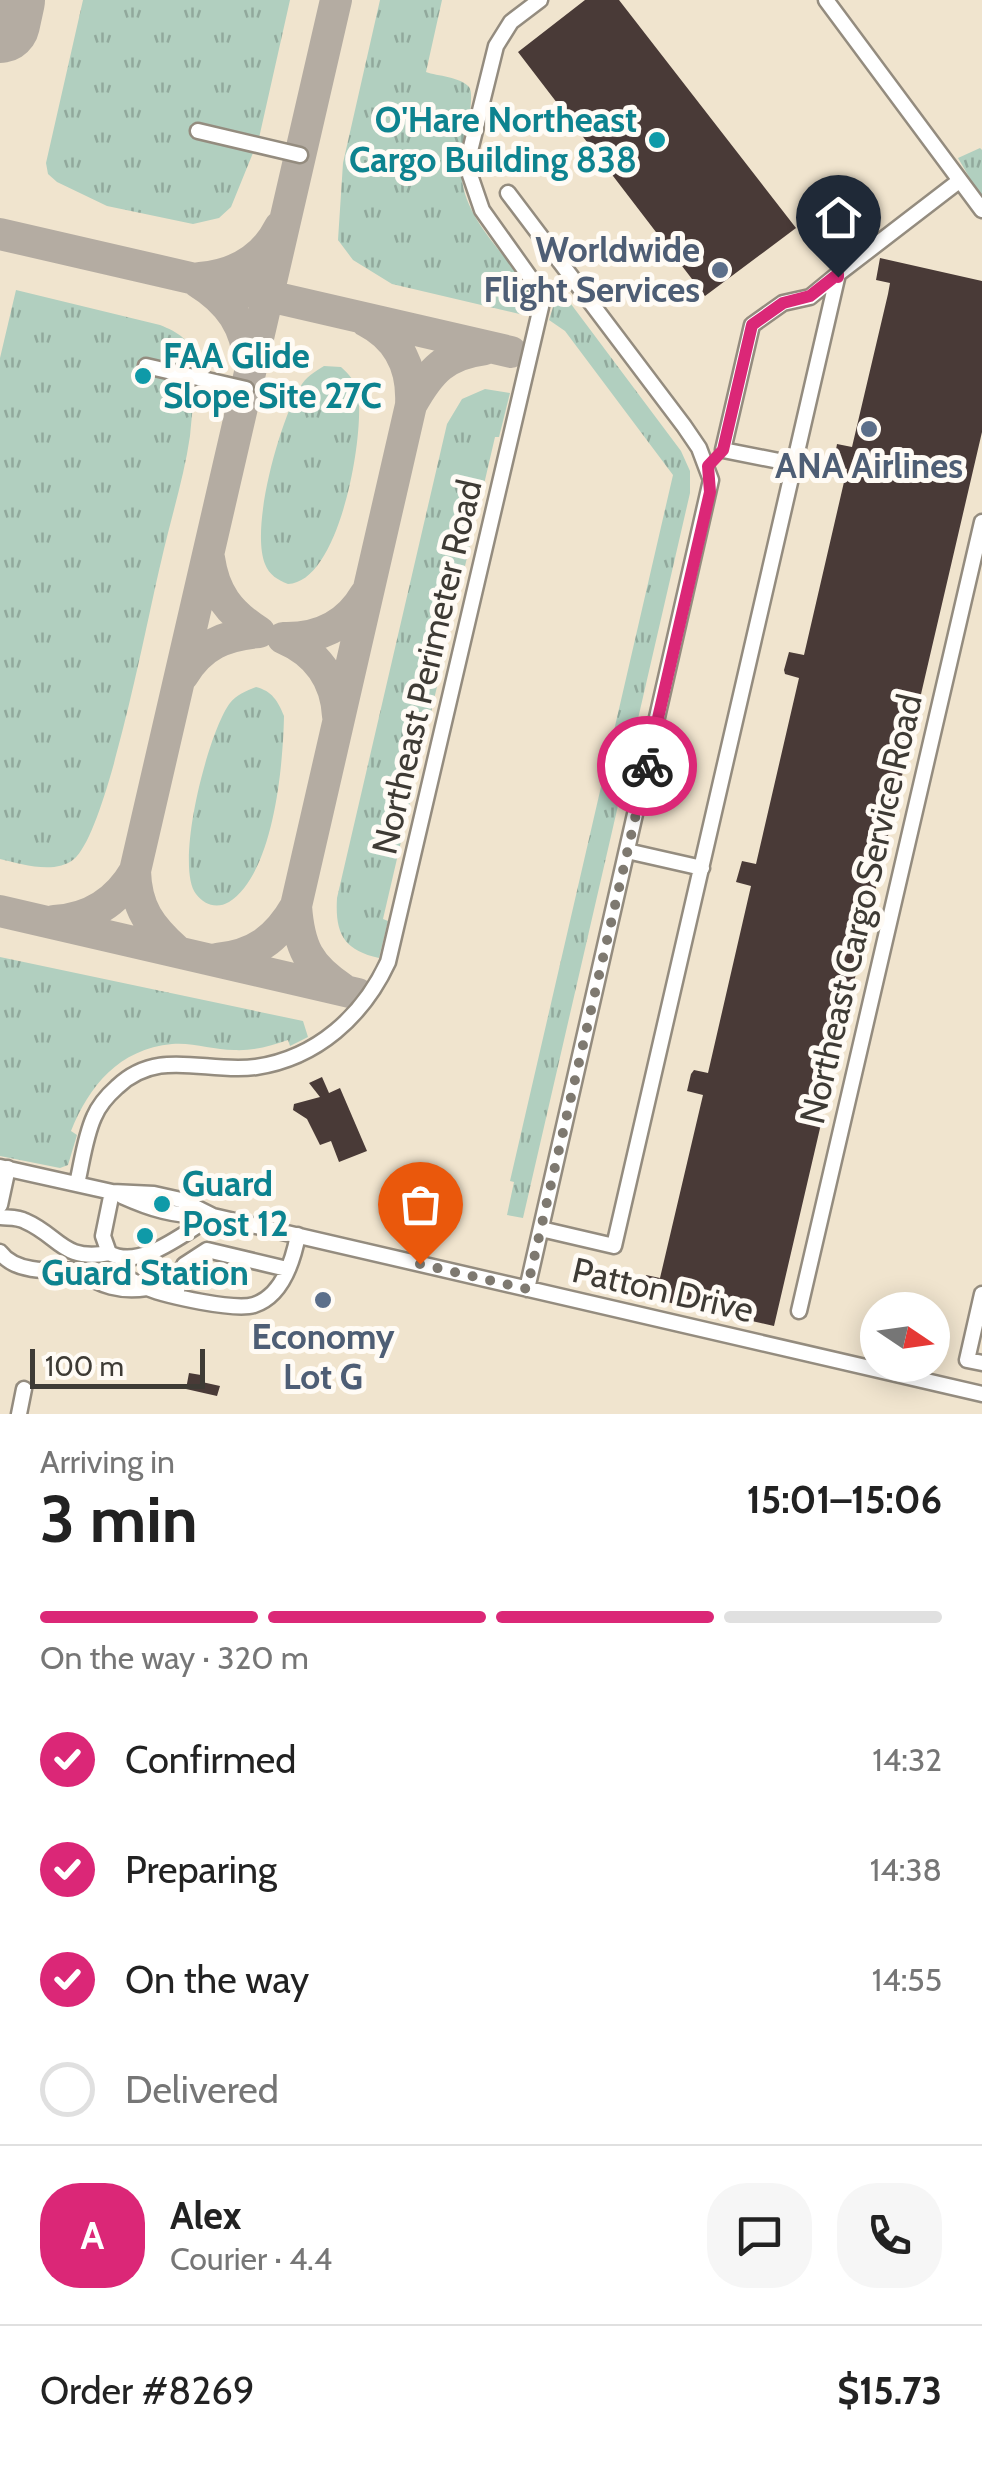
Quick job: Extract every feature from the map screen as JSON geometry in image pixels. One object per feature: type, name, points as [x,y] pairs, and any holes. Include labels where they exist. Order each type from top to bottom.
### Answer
[{"type":"street","name":"Northeast Perimeter Road","points":[[77,1184],[94,1115],[126,1078],[170,1062],[255,1067],[314,1047],[342,1028],[364,1004],[388,962],[541,308],[540,290],[474,194],[469,155],[496,46],[512,22],[540,0]]},
{"type":"street","points":[[826,0],[982,210]]},
{"type":"street","points":[[198,131],[300,155]]},
{"type":"street","points":[[708,466],[723,450],[752,325],[783,303],[810,296],[959,181]]},
{"type":"street","points":[[508,193],[699,448],[708,466],[710,492],[527,1289]]},
{"type":"street","points":[[541,1229],[614,1246],[838,274]]},
{"type":"street","points":[[146,366],[246,389]]},
{"type":"street","points":[[723,450],[794,464]]},
{"type":"street","name":"Northeast Cargo Service Road","points":[[798,1311],[982,522]]},
{"type":"street","points":[[627,851],[702,868]]},
{"type":"street","name":"Patton Drive","points":[[4,1167],[112,1192],[152,1210],[178,1216],[213,1216],[982,1394]]},
{"type":"street","points":[[0,1205],[4,1167]]},
{"type":"street","points":[[109,1253],[103,1236],[112,1192]]},
{"type":"street","points":[[0,1218],[26,1220],[76,1253],[109,1253],[128,1258],[142,1256],[213,1216]]},
{"type":"street","points":[[0,1252],[6,1260],[27,1267],[78,1272],[97,1284],[128,1291],[147,1288],[229,1306],[250,1306],[266,1300],[288,1269],[298,1236]]},
{"type":"street","points":[[176,1294],[184,1265],[208,1250],[288,1269]]},
{"type":"street","points":[[982,1294],[967,1360],[982,1363]]},
{"type":"street","points":[[19,1414],[24,1388]]},
{"type":"shaded area","points":[[0,0],[982,0],[982,1414],[0,1414]]},
{"type":"green space","points":[[83,0],[290,0],[259,138],[231,207],[219,218],[193,224],[107,206],[48,174],[46,163]]},
{"type":"green space","points":[[380,0],[442,0],[426,72],[469,87],[471,103],[462,169],[465,194],[478,222],[526,285],[532,298],[528,316],[392,284],[353,260],[338,240],[343,163]]},
{"type":"green space","points":[[982,150],[982,199],[958,158]]},
{"type":"green space","points":[[559,288],[681,451],[690,471],[690,493],[523,1218],[507,1215],[514,1182],[510,1181],[673,475],[565,331],[549,320]]},
{"type":"green space","points":[[16,290],[160,325],[187,342],[194,360],[187,452],[113,767],[87,840],[74,859],[48,867],[0,859],[0,358]]},
{"type":"green space","points":[[324,366],[341,367],[357,389],[359,413],[353,471],[335,533],[322,559],[306,577],[288,584],[274,577],[265,564],[261,547],[264,501],[276,448],[292,403],[305,380]]},
{"type":"green space","points":[[485,389],[510,393],[499,437],[495,437],[383,919],[388,921],[379,958],[357,950],[344,938],[337,898],[447,424],[462,399]]},
{"type":"green space","points":[[256,687],[274,697],[284,716],[273,817],[266,844],[244,888],[229,902],[211,905],[196,894],[190,879],[196,798],[221,718],[232,700]]},
{"type":"green space","points":[[0,957],[303,1021],[308,1037],[290,1046],[288,1040],[241,1050],[172,1044],[136,1053],[108,1072],[87,1099],[71,1131],[77,1135],[68,1165],[60,1168],[0,1156]]},
{"type":"building","name":"O'Hare Northeast Cargo Building 838","points":[[585,0],[619,0],[796,228],[705,296],[518,52]]},
{"type":"building","points":[[880,258],[982,281],[982,432],[774,1326],[640,1296],[646,1275],[660,1278],[703,1095],[687,1091],[694,1070],[708,1073],[751,886],[736,882],[742,861],[756,864],[799,678],[785,674],[784,670],[789,652],[804,655],[847,469],[833,466],[837,444],[852,447],[888,294],[890,283],[876,280]]},
{"type":"building","points":[[322,1077],[329,1093],[340,1088],[367,1151],[339,1162],[331,1141],[320,1145],[307,1119],[293,1110],[294,1104],[320,1097],[309,1083]]},
{"type":"building","points":[[189,1373],[201,1375],[202,1382],[220,1386],[217,1396],[186,1389]]},
{"type":"taxiway","points":[[177,951],[146,916],[138,896],[135,871],[336,0]]},
{"type":"taxiway","points":[[200,278],[247,263],[266,248],[280,227]]},
{"type":"taxiway","points":[[0,234],[511,352]]},
{"type":"taxiway","points":[[198,282],[234,316],[245,338],[249,364]]},
{"type":"taxiway","points":[[366,321],[387,336],[402,356],[411,405],[440,366],[459,355],[485,349]]},
{"type":"taxiway","points":[[296,906],[411,405]]},
{"type":"taxiway","points":[[183,675],[215,643],[259,632],[225,601],[209,558]]},
{"type":"taxiway","points":[[338,716],[333,690],[322,668],[305,651],[283,638],[308,636],[330,628],[350,615],[365,595]]},
{"type":"taxiway","points":[[54,921],[79,917],[101,907],[120,892],[135,871]]},
{"type":"taxiway","points":[[217,959],[243,954],[264,943],[281,928],[296,906],[308,954],[321,972],[343,989]]},
{"type":"taxiway","points":[[0,911],[358,994]]},
{"type":"runway","points":[[0,23],[5,0]]},
{"type":"way so far","points":[[420,1264],[527,1289],[647,766]]},
{"type":"place","name":"O'Hare Northeast Cargo Building 838","points":[[657,140]]},
{"type":"place","name":"Worldwide Flight Services","points":[[720,270]]},
{"type":"place","name":"FAA Glide Slope Site 27C","points":[[143,376]]},
{"type":"place","name":"ANA Airlines","points":[[869,429]]},
{"type":"place","name":"Guard Post 12","points":[[162,1204]]},
{"type":"place","name":"Guard Station","points":[[145,1236]]},
{"type":"place","name":"Economy Lot G","points":[[323,1300]]},
{"type":"route","points":[[647,766],[710,492],[708,466],[723,450],[752,325],[783,303],[810,296],[838,277]]}]
